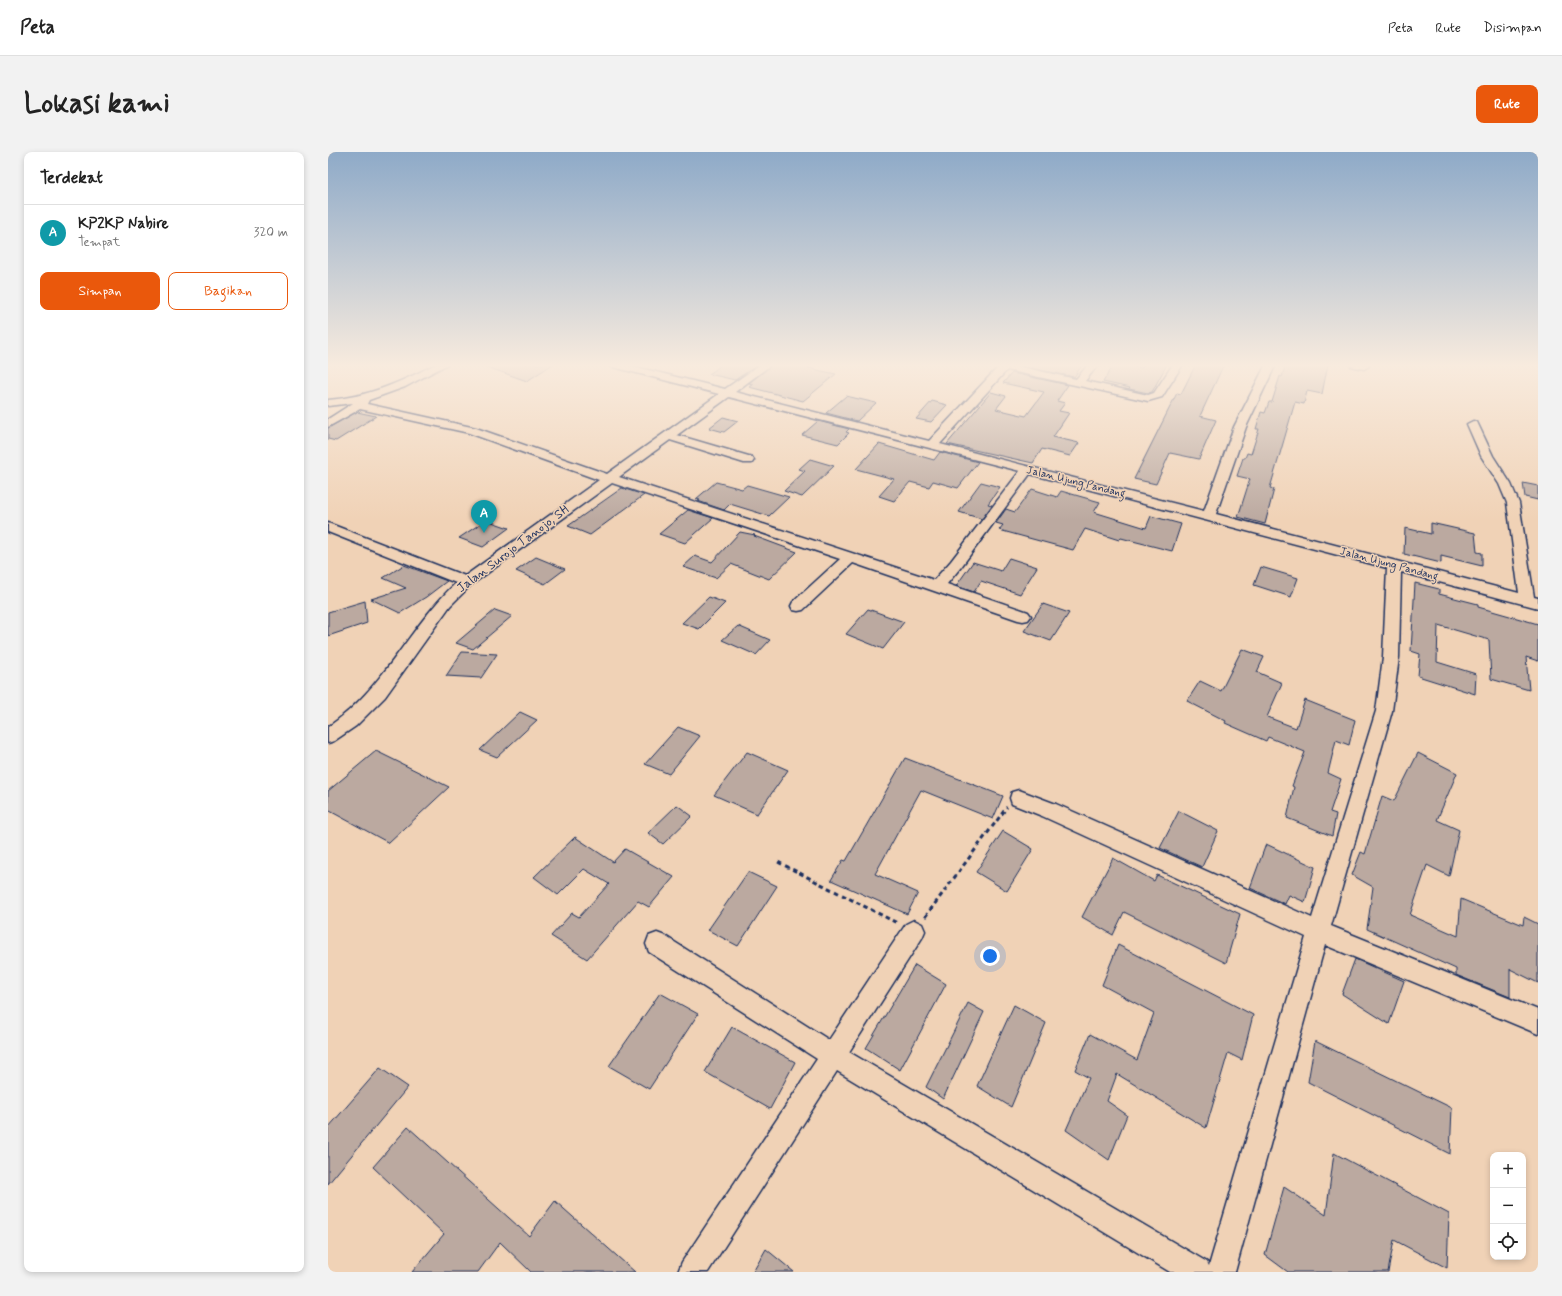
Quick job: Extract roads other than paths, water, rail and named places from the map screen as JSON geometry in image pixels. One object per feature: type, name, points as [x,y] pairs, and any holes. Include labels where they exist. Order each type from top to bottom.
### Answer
[{"type":"street","points":[[328,424],[341,416]]},
{"type":"street","points":[[407,416],[472,430],[609,478],[852,557],[1023,616]]},
{"type":"street","name":"Jalan Surojo Tanojo, SH","points":[[328,736],[350,720],[379,692],[445,602],[466,582],[695,416]]},
{"type":"street","name":"Jalan Ujung Pandang","points":[[821,416],[1209,516],[1532,602]]},
{"type":"street","points":[[932,445],[958,416]]},
{"type":"street","points":[[1209,516],[1240,427],[1245,416]]},
{"type":"street","points":[[1473,424],[1487,456],[1505,484],[1513,503],[1532,602]]},
{"type":"street","points":[[668,436],[748,460]]},
{"type":"street","points":[[937,586],[956,564],[1027,470]]},
{"type":"street","points":[[331,530],[466,582]]},
{"type":"street","points":[[798,606],[852,557]]},
{"type":"street","points":[[1221,1272],[1306,973],[1387,697],[1392,657],[1394,566]]},
{"type":"street","points":[[1019,798],[1049,810],[1319,932],[1538,1022]]},
{"type":"street","points":[[692,1272],[914,931]]},
{"type":"street","points":[[657,944],[832,1055],[1197,1272]]},
{"type":"place","name":"KP2KP Nabire","points":[[484,533]]}]
